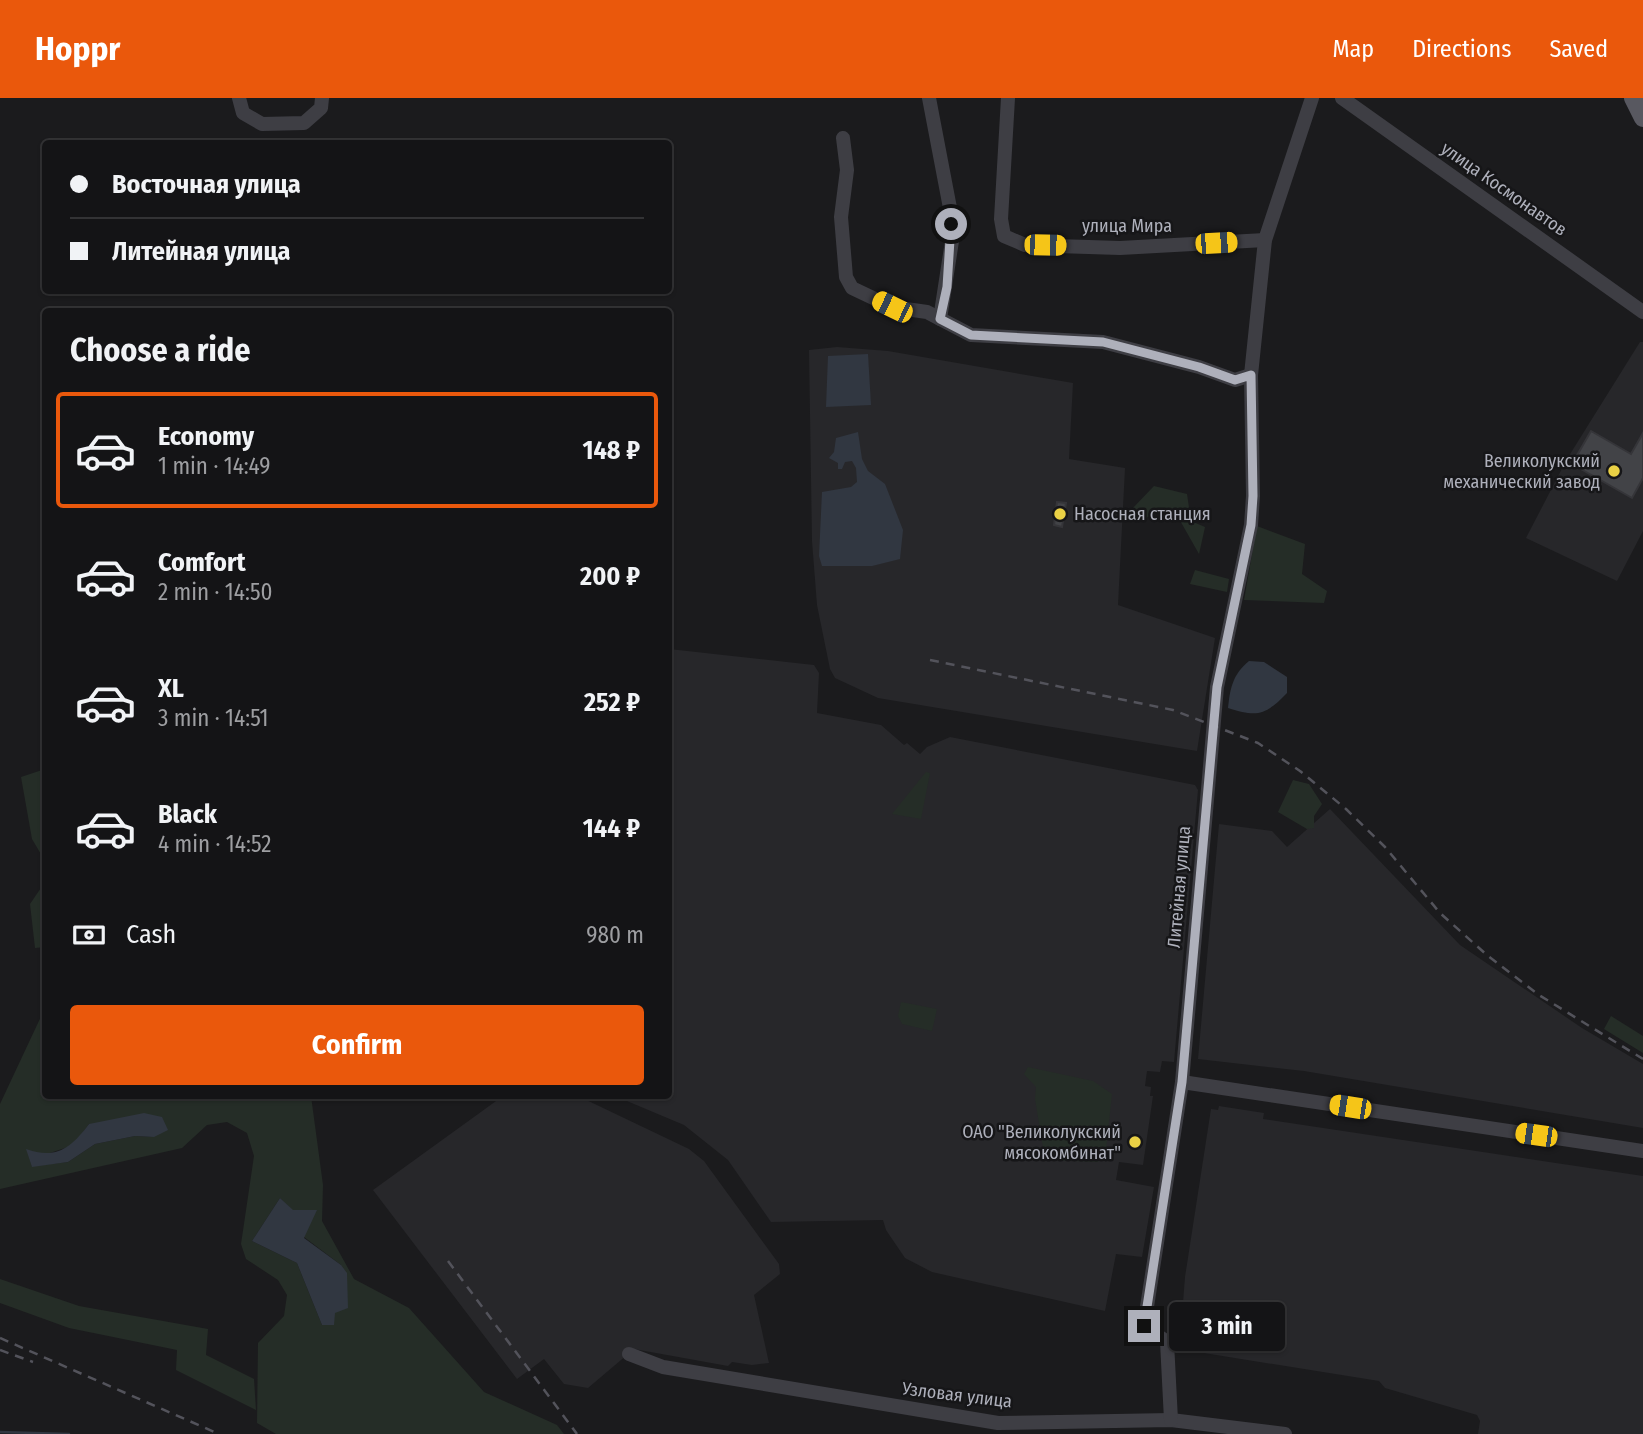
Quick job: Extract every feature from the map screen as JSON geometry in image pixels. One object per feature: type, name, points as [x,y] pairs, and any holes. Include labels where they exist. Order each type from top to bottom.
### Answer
[{"type":"street","points":[[239,98],[243,113],[262,124],[304,123],[321,108],[322,98]]},
{"type":"street","points":[[929,98],[950,208],[951,241],[940,319]]},
{"type":"street","name":"улица Мира","points":[[1008,98],[1001,219],[1004,236],[1024,245],[1120,248],[1265,240]]},
{"type":"street","name":"Литейная улица","points":[[1171,1420],[1167,1342],[1144,1326],[1182,1082],[1217,687],[1251,525],[1251,375],[1265,240],[1312,98]]},
{"type":"street","name":"улица Космонавтов","points":[[1342,98],[1643,312]]},
{"type":"street","points":[[843,138],[847,170],[841,216],[849,285],[892,307],[927,312],[971,335],[1103,342],[1199,367],[1235,380],[1251,375]]},
{"type":"street","points":[[1182,1082],[1643,1151]]},
{"type":"street","name":"Узловая улица","points":[[629,1354],[676,1369],[999,1423],[1119,1427],[1171,1420],[1286,1434]]},
{"type":"shaded area","points":[[1640,342],[1643,342],[1643,531],[1617,581],[1526,538],[1567,459]]},
{"type":"shaded area","points":[[837,347],[888,351],[1073,383],[1069,459],[1125,468],[1118,605],[1215,638],[1197,751],[878,698],[835,678],[830,669],[817,605],[812,541],[809,350]]},
{"type":"shaded area","points":[[868,354],[871,405],[826,407],[828,356]]},
{"type":"shaded area","points":[[858,432],[862,459],[868,471],[885,484],[903,530],[900,559],[872,566],[822,566],[819,556],[822,492],[851,487],[857,482],[856,468],[852,461],[845,462],[842,469],[838,469],[838,463],[829,458],[834,452],[836,438]]},
{"type":"shaded area","points":[[1154,486],[1187,494],[1191,521],[1205,527],[1199,554],[1178,517],[1156,512],[1141,521],[1132,509]]},
{"type":"shaded area","points":[[1257,526],[1305,544],[1302,574],[1327,591],[1324,603],[1244,600]]},
{"type":"shaded area","points":[[1195,570],[1229,579],[1227,592],[1190,584]]},
{"type":"shaded area","points":[[672,649],[814,665],[819,673],[817,713],[881,725],[904,745],[907,743],[920,754],[927,747],[950,737],[1195,785],[1198,790],[1174,1062],[1162,1061],[1160,1072],[1147,1071],[1145,1086],[1151,1087],[1150,1096],[1153,1096],[1143,1165],[1119,1162],[1116,1180],[1154,1187],[1142,1257],[1116,1254],[1105,1311],[932,1272],[905,1258],[886,1230],[883,1220],[771,1222],[728,1160],[684,1125],[622,1099],[672,1099]]},
{"type":"shaded area","points":[[1249,661],[1264,662],[1287,677],[1287,693],[1273,706],[1254,713],[1228,708],[1233,682]]},
{"type":"shaded area","points":[[42,770],[42,856],[32,839],[21,777]]},
{"type":"shaded area","points":[[926,772],[930,773],[921,819],[892,814]]},
{"type":"shaded area","points":[[1293,780],[1309,784],[1322,804],[1314,816],[1314,828],[1307,829],[1278,812]]},
{"type":"shaded area","points":[[1330,809],[1460,945],[1582,1028],[1643,1064],[1643,1128],[1304,1071],[1198,1059],[1219,824],[1272,831],[1287,847]]},
{"type":"shaded area","points":[[42,886],[42,947],[35,948],[30,904]]},
{"type":"shaded area","points":[[901,1002],[937,1009],[932,1031],[902,1024],[898,1016]]},
{"type":"shaded area","points":[[42,1014],[42,1099],[311,1099],[323,1185],[322,1221],[354,1279],[409,1308],[484,1392],[557,1425],[564,1434],[276,1434],[257,1423],[258,1343],[284,1316],[287,1295],[278,1280],[246,1259],[241,1244],[254,1156],[247,1133],[227,1122],[207,1125],[182,1148],[0,1189],[0,1104]],"holes":[[[89,1124],[154,1137],[135,1136],[95,1144],[68,1162],[32,1166],[27,1150],[44,1155],[74,1145]],[[280,1198],[293,1211],[304,1237],[341,1265],[335,1313],[322,1325],[297,1263],[252,1241]]]},
{"type":"shaded area","points":[[1611,1016],[1643,1036],[1643,1053],[1604,1029]]},
{"type":"shaded area","points":[[1028,1067],[1093,1081],[1112,1094],[1106,1150],[1098,1162],[1045,1160],[1035,1099],[1036,1087],[1024,1074]]},
{"type":"shaded area","points":[[499,1099],[584,1099],[689,1149],[704,1161],[779,1264],[780,1274],[754,1295],[769,1363],[752,1365],[732,1362],[728,1366],[634,1349],[588,1388],[564,1384],[544,1359],[517,1379],[373,1190]]},
{"type":"shaded area","points":[[1219,1106],[1264,1113],[1263,1119],[1643,1176],[1643,1434],[1478,1434],[1480,1421],[1477,1415],[1385,1388],[1379,1381],[1204,1353],[1204,1345],[1180,1341],[1185,1277],[1211,1109],[1218,1110]]},
{"type":"shaded area","points":[[144,1113],[162,1117],[168,1130],[154,1137],[135,1136],[95,1144],[68,1162],[32,1167],[26,1149],[46,1153],[62,1150],[76,1140],[89,1124]]},
{"type":"shaded area","points":[[280,1198],[293,1210],[317,1210],[304,1238],[341,1265],[347,1273],[348,1308],[335,1313],[334,1325],[322,1325],[297,1263],[252,1241]]},
{"type":"shaded area","points":[[0,1279],[79,1306],[208,1329],[206,1355],[254,1379],[256,1410],[176,1370],[177,1350],[69,1328],[0,1303]]},
{"type":"building","name":"Великолукский механический завод","points":[[1591,431],[1631,454],[1643,433],[1643,478],[1632,498],[1572,464]]},
{"type":"building","name":"Насосная станция","points":[[1057,502],[1066,503],[1062,527],[1054,525]]},
{"type":"waterway","points":[[0,1432],[69,1434]]},
{"type":"railway","points":[[930,660],[1173,710],[1258,743],[1300,771],[1346,809],[1385,847],[1440,913],[1488,956],[1539,995],[1643,1059]]},
{"type":"railway","points":[[448,1261],[577,1434]]},
{"type":"railway","points":[[0,1338],[219,1434]]},
{"type":"railway","points":[[0,1350],[33,1362]]},
{"type":"place","name":"Великолукский механический завод","points":[[1614,471]]},
{"type":"place","name":"Насосная станция","points":[[1060,514]]},
{"type":"place","name":"ОАО \"Великолукский мясокомбинат\"","points":[[1135,1142]]},
{"type":"route","points":[[951,224],[947,287],[940,319],[971,335],[1103,342],[1199,367],[1235,380],[1251,375],[1251,525],[1217,687],[1182,1082],[1144,1326]]}]
